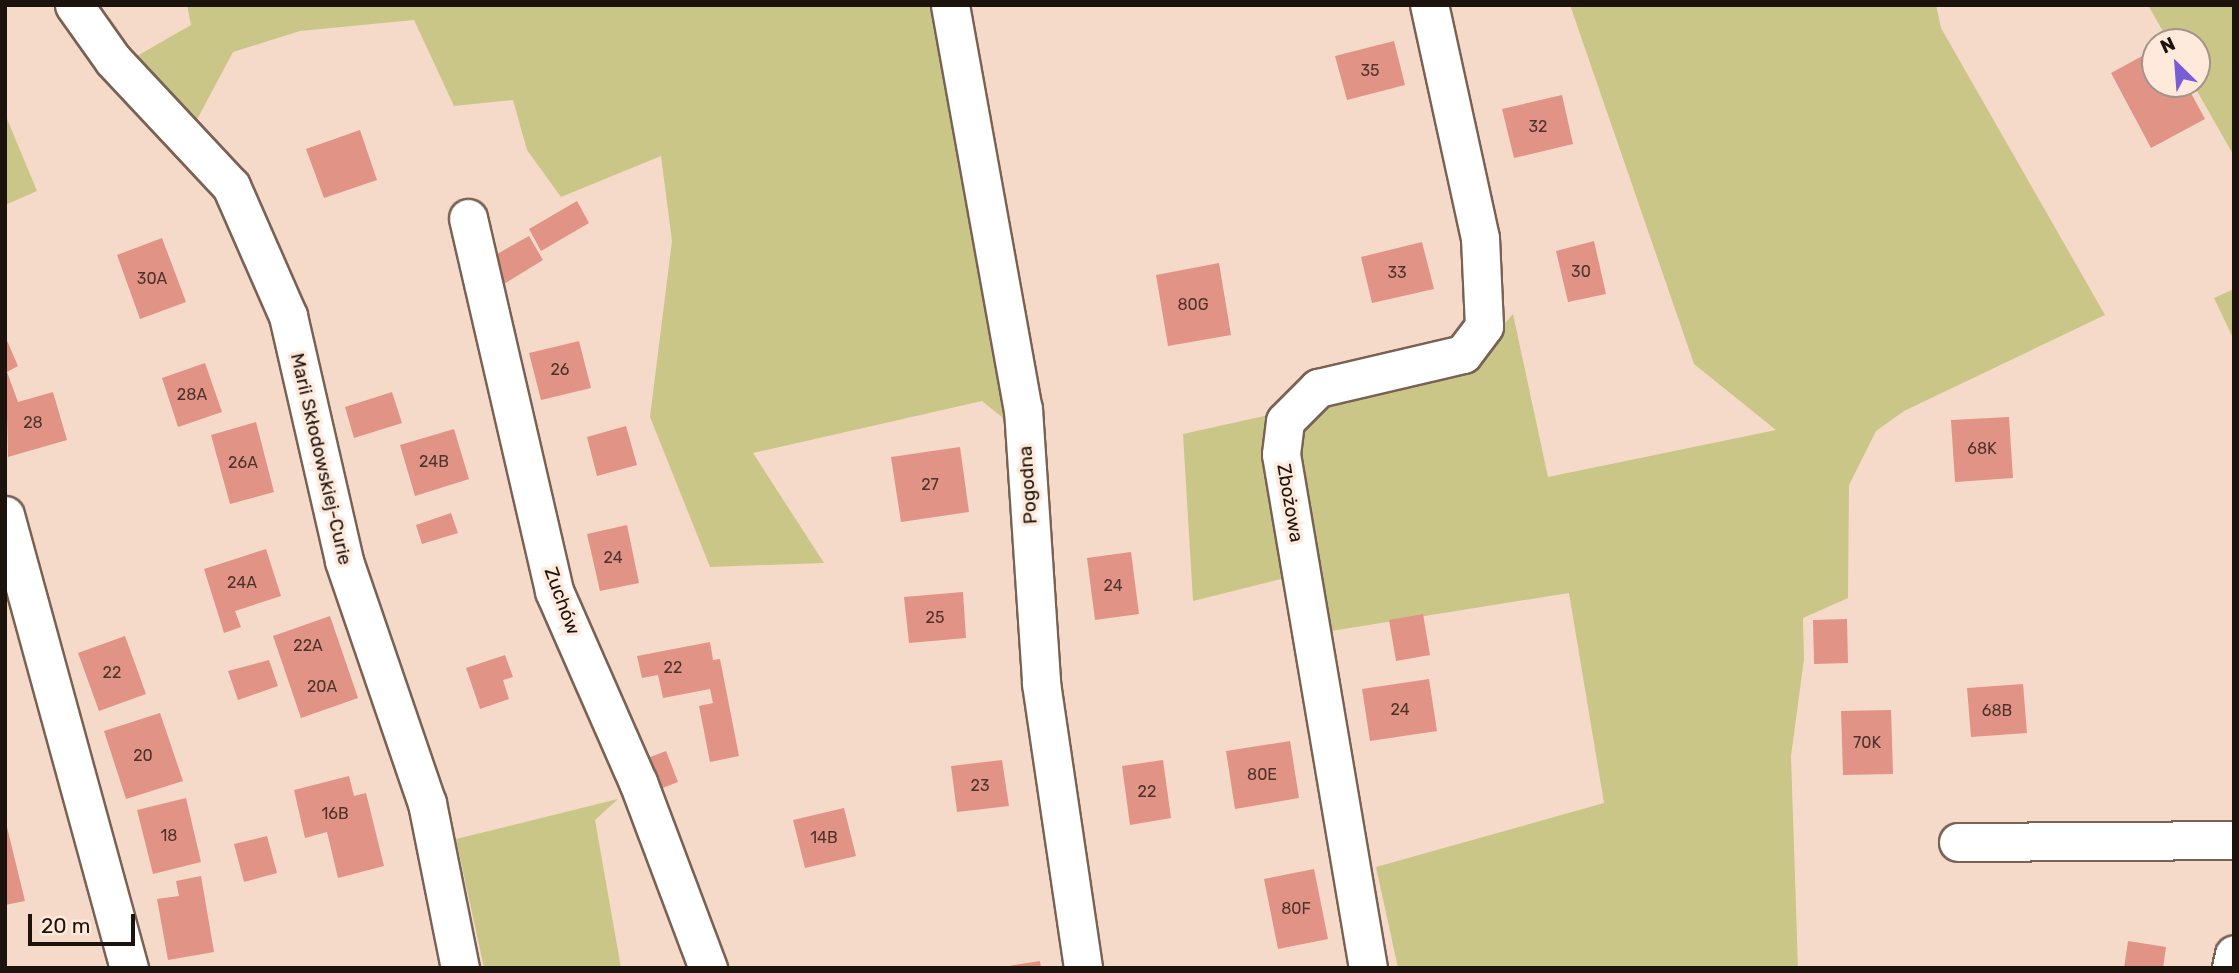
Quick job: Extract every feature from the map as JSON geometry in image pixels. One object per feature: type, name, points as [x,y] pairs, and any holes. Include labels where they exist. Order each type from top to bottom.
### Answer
[{"type":"street","name":"Marii Skłodowskiej-Curie","points":[[74,5],[113,60],[231,186],[288,316],[344,562],[427,803],[460,968]]},
{"type":"street","name":"Pogodna","points":[[950,5],[1023,409],[1041,683],[1083,968]]},
{"type":"street","name":"Zbożowa","points":[[1368,968],[1281,454],[1285,421],[1318,388],[1463,354],[1484,326],[1480,238],[1429,5]]},
{"type":"street","name":"Zuchów","points":[[468,218],[554,591],[638,782],[708,968]]},
{"type":"street","points":[[5,515],[130,968]]},
{"type":"street","points":[[1958,842],[2234,840]]},
{"type":"street","points":[[2231,968],[2234,954]]},
{"type":"shaded area","points":[[187,5],[938,5],[1008,422],[982,401],[753,453],[824,563],[710,567],[650,417],[672,241],[661,156],[561,197],[527,150],[513,100],[454,106],[414,20],[300,31],[233,52],[193,127],[130,60],[191,25]]},
{"type":"shaded area","points":[[1570,5],[1936,5],[1941,28],[2105,315],[1904,411],[1876,431],[1849,485],[1848,598],[1803,618],[1804,659],[1791,756],[1798,968],[1398,968],[1376,867],[1604,803],[1569,593],[1325,632],[1297,467],[1302,427],[1330,404],[1477,355],[1513,314],[1548,477],[1776,430],[1694,364]]},
{"type":"shaded area","points":[[2148,5],[2234,5],[2234,156],[2201,98],[2211,98],[2211,28],[2161,28]]},
{"type":"shaded area","points":[[5,114],[37,191],[5,205]]},
{"type":"shaded area","points":[[2234,289],[2234,340],[2214,298]]},
{"type":"shaded area","points":[[1273,414],[1289,577],[1193,601],[1183,434]]},
{"type":"shaded area","points":[[618,799],[595,820],[621,968],[484,968],[456,839]]},
{"type":"building","points":[[1394,41],[1405,85],[1347,100],[1335,56]]},
{"type":"building","points":[[2141,57],[2141,98],[2194,98],[2205,119],[2151,148],[2111,73]]},
{"type":"building","points":[[1562,95],[1573,144],[1514,158],[1502,109]]},
{"type":"building","points":[[360,130],[377,180],[324,198],[306,149]]},
{"type":"building","points":[[577,201],[589,223],[541,251],[529,229]]},
{"type":"building","points":[[529,236],[543,260],[504,284],[490,258]]},
{"type":"building","points":[[162,238],[186,302],[140,319],[117,255]]},
{"type":"building","points":[[1594,241],[1606,294],[1568,302],[1556,251]]},
{"type":"building","points":[[1422,242],[1434,289],[1372,303],[1361,257]]},
{"type":"building","points":[[1219,263],[1231,335],[1168,346],[1156,275]]},
{"type":"building","points":[[5,336],[18,366],[7,372],[18,402],[53,392],[67,440],[8,457]]},
{"type":"building","points":[[579,341],[591,388],[541,400],[529,353]]},
{"type":"building","points":[[205,363],[222,412],[178,427],[162,378]]},
{"type":"building","points":[[392,392],[402,423],[354,438],[345,407]]},
{"type":"building","points":[[2009,417],[2013,478],[1955,482],[1951,420]]},
{"type":"building","points":[[256,422],[274,492],[230,504],[211,435]]},
{"type":"building","points":[[626,426],[637,465],[597,476],[587,437]]},
{"type":"building","points":[[454,429],[469,479],[415,496],[400,445]]},
{"type":"building","points":[[960,447],[969,512],[901,522],[891,457]]},
{"type":"building","points":[[451,513],[458,533],[422,544],[416,525]]},
{"type":"building","points":[[627,525],[639,583],[600,591],[587,534]]},
{"type":"building","points":[[266,549],[281,596],[235,611],[241,627],[224,633],[204,569]]},
{"type":"building","points":[[1131,552],[1139,614],[1095,620],[1087,558]]},
{"type":"building","points":[[963,592],[966,638],[909,643],[904,597]]},
{"type":"building","points":[[1423,614],[1430,655],[1396,661],[1389,620]]},
{"type":"building","points":[[330,616],[358,698],[301,718],[273,636]]},
{"type":"building","points":[[1847,619],[1848,663],[1814,664],[1813,620]]},
{"type":"building","points":[[125,636],[146,694],[99,711],[78,653]]},
{"type":"building","points":[[710,642],[713,660],[720,659],[739,756],[710,762],[699,706],[713,703],[710,689],[663,698],[658,675],[642,678],[637,656]]},
{"type":"building","points":[[505,655],[513,677],[503,680],[509,699],[480,709],[466,668]]},
{"type":"building","points":[[269,660],[278,686],[238,700],[228,671]]},
{"type":"building","points":[[1429,679],[1437,731],[1370,741],[1362,689]]},
{"type":"building","points":[[2023,684],[2027,733],[1971,737],[1967,688]]},
{"type":"building","points":[[1891,710],[1893,774],[1843,775],[1841,711]]},
{"type":"building","points":[[160,713],[183,781],[126,799],[104,731]]},
{"type":"building","points":[[1290,741],[1299,798],[1235,809],[1226,751]]},
{"type":"building","points":[[666,751],[678,782],[657,790],[645,759]]},
{"type":"building","points":[[1002,760],[1009,806],[957,812],[951,766]]},
{"type":"building","points":[[1163,760],[1171,818],[1130,825],[1122,766]]},
{"type":"building","points":[[349,776],[354,796],[366,793],[384,866],[338,878],[327,832],[305,838],[294,790]]},
{"type":"building","points":[[186,798],[201,862],[153,874],[137,810]]},
{"type":"building","points":[[844,808],[856,856],[805,868],[793,820]]},
{"type":"building","points":[[5,819],[25,901],[5,905]]},
{"type":"building","points":[[267,836],[277,873],[244,882],[234,844]]},
{"type":"building","points":[[1314,869],[1328,939],[1278,949],[1264,879]]},
{"type":"building","points":[[201,876],[214,952],[168,960],[157,899],[179,896],[176,881]]},
{"type":"building","points":[[2128,941],[2166,947],[2163,968],[2124,968]]},
{"type":"building","points":[[1040,961],[1041,968],[1009,968],[1009,966]]}]
